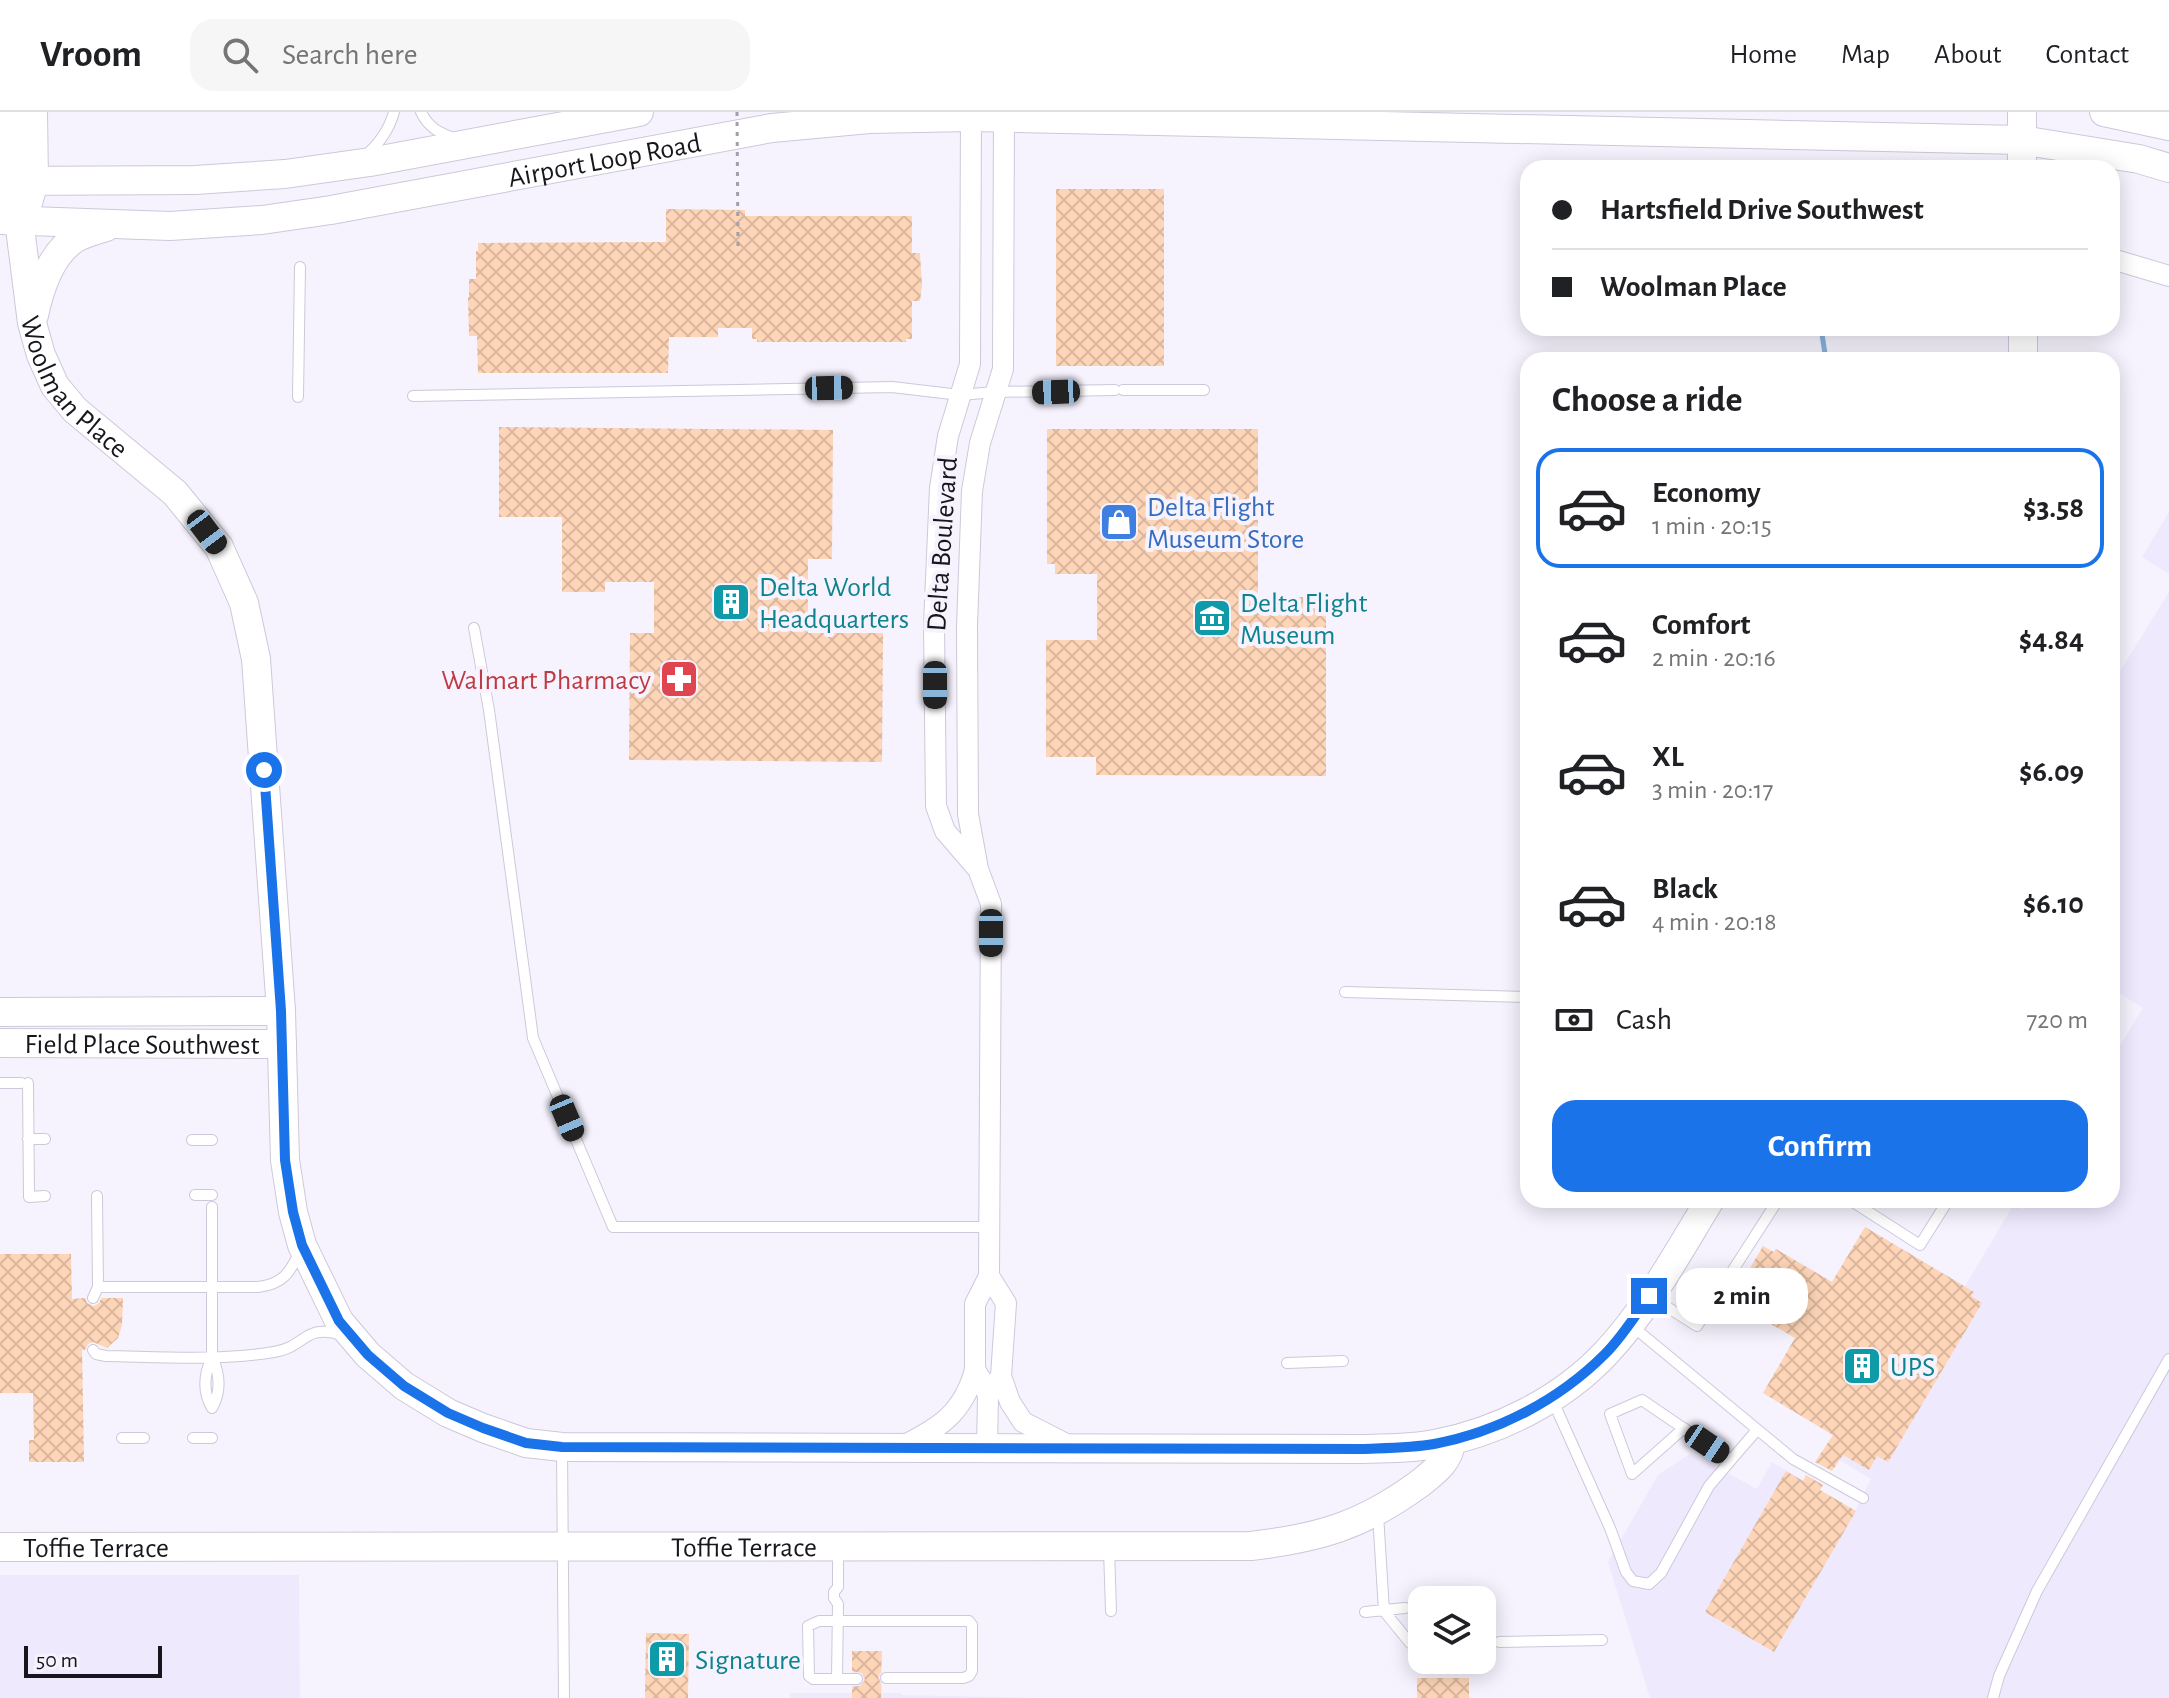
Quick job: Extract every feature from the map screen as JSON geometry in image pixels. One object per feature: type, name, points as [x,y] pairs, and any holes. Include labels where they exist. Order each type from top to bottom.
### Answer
[{"type":"highway","points":[[1,112],[11,181],[9,220]]},
{"type":"highway","points":[[11,181],[29,112]]},
{"type":"street","name":"Airport Loop Road","points":[[11,181],[195,180],[285,174],[352,165],[639,112]]},
{"type":"street","points":[[2104,112],[2169,126]]},
{"type":"street","name":"Airport Loop Road","points":[[9,220],[170,226],[262,220],[331,210],[772,128],[971,114],[2022,140],[2139,159],[2169,168]]},
{"type":"street","name":"Delta Boulevard","points":[[971,114],[970,364],[948,436],[940,488],[934,625],[936,806],[945,831],[978,869]]},
{"type":"street","name":"Delta Boulevard","points":[[987,1448],[988,1396],[975,1370],[975,1304],[989,1276],[991,904],[978,869],[968,814],[968,599],[972,491],[980,443],[1003,369],[1004,115]]},
{"type":"street","name":"Woolman Place","points":[[9,220],[32,323],[41,355],[55,386],[75,410],[175,493],[219,547],[244,603],[256,659],[281,1011],[285,1160],[302,1245],[339,1321],[368,1355],[404,1386],[448,1413],[526,1443],[562,1447],[987,1448]]},
{"type":"street","points":[[32,323],[38,296],[50,268],[65,246],[79,237],[115,224]]},
{"type":"street","points":[[2120,253],[2169,261]]},
{"type":"street","points":[[2120,261],[2169,276]]},
{"type":"street","name":"Field Place Southwest","points":[[0,1012],[281,1011]]},
{"type":"street","name":"Field Place Southwest","points":[[0,1043],[282,1044]]},
{"type":"street","points":[[987,1448],[1361,1449],[1451,1441],[1513,1419],[1551,1397],[1596,1363],[1649,1296],[1705,1208]]},
{"type":"street","name":"Delta Boulevard","points":[[988,1396],[1001,1376],[1006,1303],[989,1276]]},
{"type":"street","points":[[898,1448],[950,1417],[969,1393],[975,1370]]},
{"type":"street","points":[[1001,1376],[1010,1402],[1023,1422],[1074,1448]]},
{"type":"street","name":"Toffie Terrace","points":[[0,1547],[1222,1548],[1265,1545],[1329,1532],[1378,1512],[1440,1467],[1450,1450],[1451,1441]]},
{"type":"lane","points":[[352,165],[373,149],[390,124],[394,112]]},
{"type":"lane","points":[[421,112],[426,123],[434,129],[456,139],[475,142]]},
{"type":"lane","points":[[298,397],[300,267]]},
{"type":"lane","points":[[413,396],[892,387],[960,395],[1204,390]]},
{"type":"lane","points":[[474,628],[489,710],[533,1038],[613,1227],[989,1227]]},
{"type":"lane","points":[[1345,992],[1520,997]]},
{"type":"lane","points":[[0,1083],[24,1083],[29,1197],[45,1196]]},
{"type":"lane","points":[[28,1139],[45,1139]]},
{"type":"lane","points":[[192,1140],[212,1140]]},
{"type":"lane","points":[[195,1195],[212,1195]]},
{"type":"lane","points":[[93,1298],[98,1287],[97,1196]]},
{"type":"lane","points":[[212,1207],[212,1357],[206,1370],[205,1389],[212,1408],[218,1398],[218,1370],[212,1357]]},
{"type":"lane","points":[[1649,1296],[1697,1326],[1773,1208]]},
{"type":"lane","points":[[1862,1208],[1920,1245],[1943,1208]]},
{"type":"lane","points":[[98,1287],[272,1285],[283,1279],[294,1265],[302,1245]]},
{"type":"lane","points":[[1629,1324],[1793,1459],[1863,1498]]},
{"type":"lane","points":[[93,1350],[106,1356],[212,1357],[277,1352],[299,1343],[312,1333],[325,1330],[355,1340]]},
{"type":"lane","points":[[1993,1698],[1999,1676],[2037,1591],[2169,1359]]},
{"type":"lane","points":[[1287,1363],[1343,1361]]},
{"type":"lane","points":[[192,1389],[205,1389]]},
{"type":"lane","points":[[1551,1397],[1610,1528],[1626,1572],[1633,1581],[1649,1584],[1661,1573],[1709,1486],[1757,1430]]},
{"type":"lane","points":[[1684,1428],[1632,1474],[1610,1414],[1642,1400],[1684,1428],[1731,1460]]},
{"type":"lane","points":[[122,1438],[144,1438]]},
{"type":"lane","points":[[193,1438],[212,1438]]},
{"type":"lane","points":[[562,1447],[564,1698]]},
{"type":"lane","points":[[1378,1512],[1384,1611],[1408,1641]]},
{"type":"lane","points":[[837,1679],[838,1604],[834,1592],[838,1587],[838,1546]]},
{"type":"lane","points":[[1109,1547],[1111,1611]]},
{"type":"lane","points":[[1365,1612],[1405,1608]]},
{"type":"lane","points":[[857,1679],[813,1679],[809,1676],[808,1626],[819,1621],[969,1621],[972,1625],[972,1671],[969,1676],[886,1678]]},
{"type":"lane","points":[[1499,1642],[1602,1640]]},
{"type":"path","points":[[737,112],[738,248]]},
{"type":"shaded area","points":[[2169,512],[2169,574],[2142,557]]},
{"type":"shaded area","points":[[2169,592],[2169,1698],[1650,1698],[1608,1562],[1658,1475],[1691,1453],[1757,1489],[1772,1462],[1855,1511],[1871,1479],[1831,1455],[1843,1441],[1763,1393],[1795,1338],[1742,1307],[1776,1249],[1832,1282],[1865,1227],[1965,1286],[2012,1208],[2120,1208],[2120,1045],[2143,1008],[2120,994],[2120,671]]},
{"type":"shaded area","points":[[0,1575],[299,1575],[300,1698],[0,1698]]},
{"type":"shaded area","points":[[852,1651],[882,1651],[882,1693],[1038,1698],[790,1698],[790,1693],[852,1693]]},
{"type":"building","points":[[1056,189],[1164,189],[1164,366],[1056,366]]},
{"type":"building","points":[[666,209],[745,210],[745,216],[912,216],[912,253],[920,253],[922,286],[920,301],[912,301],[912,339],[906,339],[906,342],[757,342],[757,339],[752,339],[752,328],[718,328],[718,337],[669,337],[668,373],[478,373],[477,336],[469,336],[468,297],[469,279],[476,279],[478,243],[666,242]]},
{"type":"building","name":"Delta World Headquarters","points":[[499,427],[833,430],[832,559],[808,559],[808,633],[883,633],[882,762],[629,760],[630,633],[654,633],[654,582],[605,582],[605,592],[562,592],[562,517],[499,517]]},
{"type":"building","name":"Delta Flight Museum","points":[[1047,429],[1258,429],[1258,597],[1326,597],[1326,776],[1096,775],[1096,757],[1046,757],[1046,640],[1097,640],[1097,574],[1055,574],[1055,564],[1047,564]]},
{"type":"building","name":"UPS","points":[[1865,1227],[1974,1292],[1971,1296],[1982,1303],[1888,1462],[1877,1456],[1869,1470],[1843,1455],[1832,1471],[1815,1462],[1833,1435],[1763,1393],[1795,1338],[1742,1307],[1744,1303],[1733,1297],[1763,1246],[1774,1252],[1776,1249],[1832,1282]]},
{"type":"building","points":[[0,1254],[71,1254],[72,1299],[85,1298],[93,1306],[102,1298],[123,1298],[118,1338],[107,1348],[93,1342],[82,1350],[84,1462],[29,1462],[29,1440],[34,1440],[33,1393],[0,1393]]},
{"type":"building","points":[[1786,1471],[1803,1481],[1806,1475],[1823,1485],[1820,1490],[1856,1511],[1774,1652],[1705,1612]]},
{"type":"building","name":"Signature","points":[[646,1633],[689,1634],[688,1698],[645,1698]]},
{"type":"building","points":[[852,1651],[882,1651],[878,1677],[881,1698],[852,1698],[852,1687],[860,1686],[865,1680],[862,1673],[852,1671]]},
{"type":"building","points":[[1417,1678],[1469,1678],[1469,1698],[1417,1698]]},
{"type":"waterway","points":[[1822,336],[1825,352]]},
{"type":"place","name":"Delta Flight Museum Store","points":[[1119,522]]},
{"type":"place","name":"Delta World Headquarters","points":[[731,602]]},
{"type":"place","name":"Delta Flight Museum","points":[[1212,618]]},
{"type":"place","name":"Walmart Pharmacy","points":[[679,679]]},
{"type":"place","name":"UPS","points":[[1862,1366]]},
{"type":"place","name":"Signature","points":[[667,1659]]},
{"type":"route","points":[[264,770],[281,1011],[285,1160],[302,1245],[339,1321],[368,1355],[404,1386],[448,1413],[483,1428],[526,1443],[562,1447],[1361,1449],[1431,1445],[1513,1419],[1551,1397],[1584,1374],[1607,1352],[1649,1296]]}]
